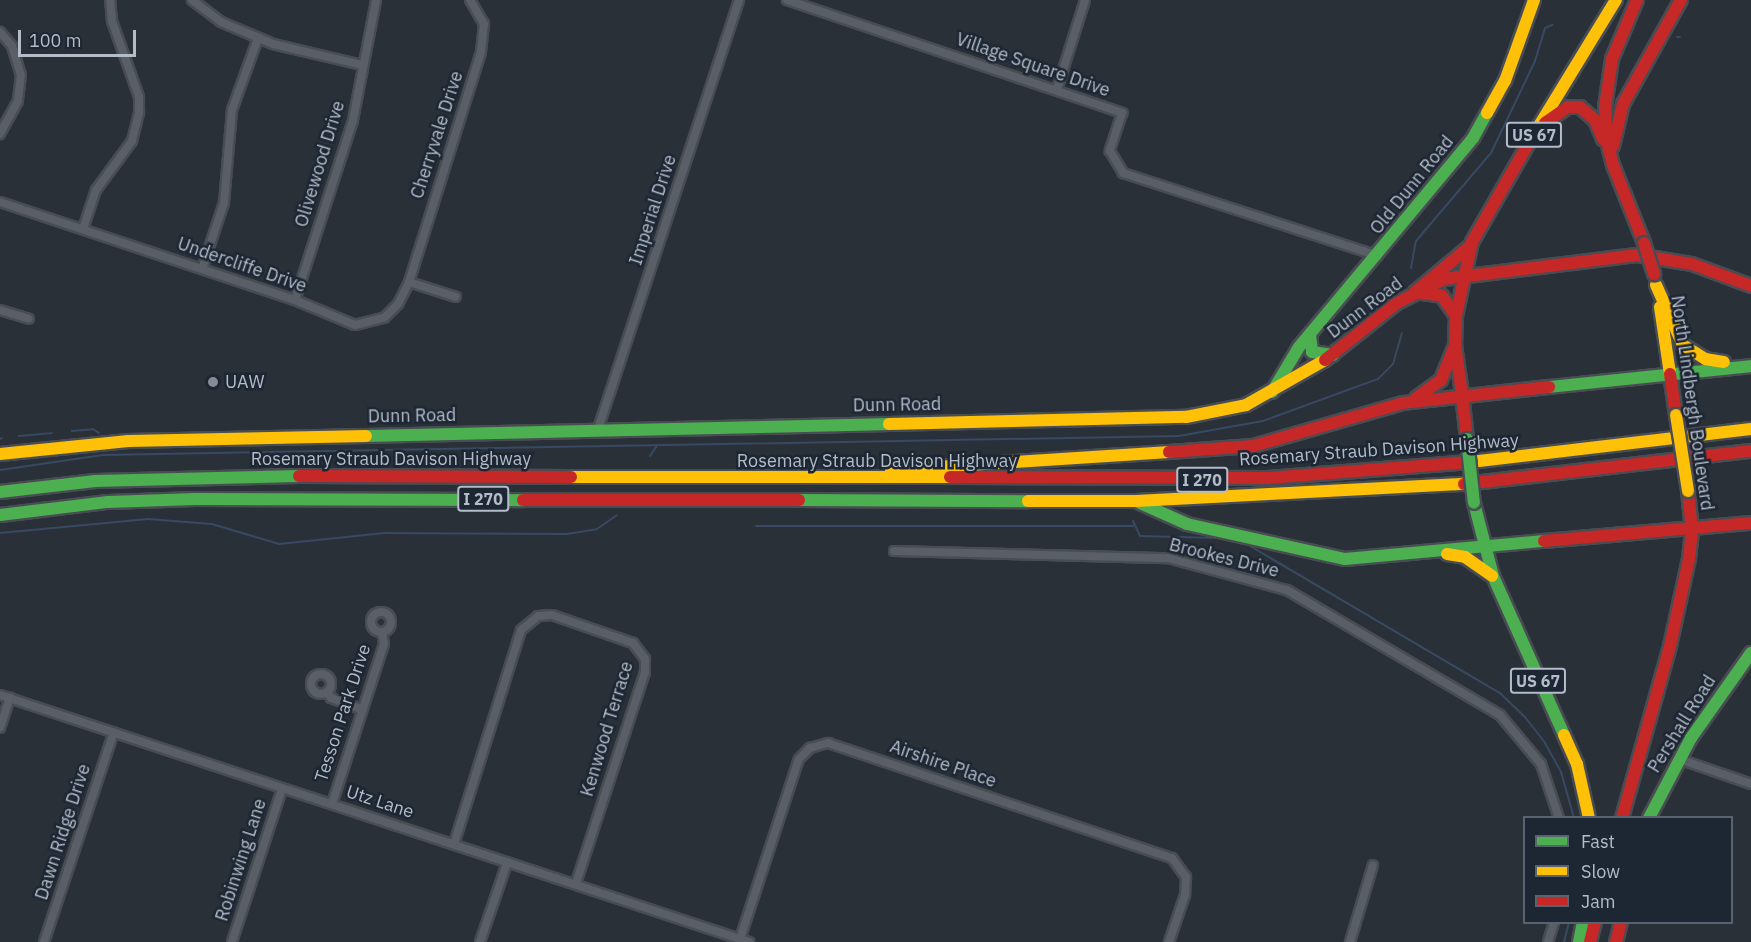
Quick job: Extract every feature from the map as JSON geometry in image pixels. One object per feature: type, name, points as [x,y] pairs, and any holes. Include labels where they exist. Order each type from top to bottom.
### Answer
[{"type":"main road","name":"Old Dunn Road","points":[[1271,393],[1299,347],[1378,256],[1484,120],[1505,81],[1534,0]]},
{"type":"main road","name":"US 67","points":[[1589,816],[1577,764],[1493,576],[1482,545],[1474,504],[1455,345],[1456,316],[1462,276],[1472,242],[1496,196],[1616,0]]},
{"type":"main road","name":"North Lindbergh Boulevard","points":[[1623,816],[1670,646],[1692,531],[1689,491],[1655,280],[1644,243],[1613,165],[1606,137],[1606,81],[1636,0]]},
{"type":"main road","points":[[1613,165],[1612,142],[1623,104],[1681,0]]},
{"type":"main road","points":[[1538,128],[1568,107],[1580,106],[1595,120],[1613,165]]},
{"type":"main road","points":[[1415,292],[1472,242]]},
{"type":"main road","name":"Dunn Road","points":[[0,454],[128,441],[1169,418],[1223,411],[1271,393],[1333,355],[1415,292],[1462,276],[1637,255],[1692,264],[1751,286]]},
{"type":"main road","points":[[1655,280],[1674,332],[1683,345],[1705,359],[1751,364]]},
{"type":"main road","points":[[1415,292],[1442,297],[1456,316]]},
{"type":"main road","points":[[1310,335],[1312,352],[1333,355]]},
{"type":"main road","points":[[1431,399],[1447,385],[1455,345]]},
{"type":"main road","points":[[1409,402],[1441,380],[1455,345]]},
{"type":"main road","points":[[1299,347],[1296,368],[1302,375]]},
{"type":"main road","points":[[802,477],[1253,446],[1409,402],[1461,394],[1751,364]]},
{"type":"main road","name":"Rosemary Straub Davison Highway","points":[[0,492],[169,477],[1268,478],[1412,469],[1751,429]]},
{"type":"main road","name":"Rosemary Straub Davison Highway","points":[[0,515],[98,503],[195,499],[1136,501],[1474,484],[1751,452]]},
{"type":"main road","points":[[1136,501],[1187,524],[1345,559],[1482,545],[1692,531],[1751,523]]},
{"type":"main road","points":[[1420,553],[1465,557],[1493,576]]},
{"type":"main road","name":"Pershall Road","points":[[1650,816],[1678,759],[1751,653]]},
{"type":"main road","points":[[1579,942],[1583,924]]},
{"type":"main road","points":[[1590,942],[1594,924]]},
{"type":"main road","points":[[1616,942],[1620,924]]},
{"type":"street","points":[[83,230],[96,190],[132,141],[140,112],[139,97],[112,21],[110,0]]},
{"type":"street","points":[[192,0],[221,22],[258,38],[294,51],[362,65]]},
{"type":"street","name":"Olivewood Drive","points":[[295,300],[353,120],[376,0]]},
{"type":"street","name":"Cherryvale Drive","points":[[409,282],[484,38],[480,13],[470,0]]},
{"type":"street","name":"Imperial Drive","points":[[598,429],[739,0]]},
{"type":"street","name":"Village Square Drive","points":[[788,0],[1122,113],[1110,151],[1123,172],[1378,256]]},
{"type":"street","points":[[1056,89],[1085,0]]},
{"type":"street","points":[[0,32],[12,46],[21,75],[18,101],[0,135]]},
{"type":"street","points":[[202,269],[224,203],[232,110],[258,38]]},
{"type":"street","name":"Undercliffe Drive","points":[[0,201],[295,300],[345,322],[364,324],[391,312],[409,282]]},
{"type":"street","points":[[409,282],[456,297]]},
{"type":"street","points":[[0,310],[29,319]]},
{"type":"street","name":"Brookes Drive","points":[[894,551],[1168,558],[1276,586],[1500,715],[1541,764],[1557,816]]},
{"type":"street","name":"Kenwood Terrace","points":[[454,844],[521,630],[538,616],[552,615],[633,643],[645,659],[645,672],[576,884]]},
{"type":"street","name":"Tesson Park Drive","points":[[332,804],[384,644],[382,632]]},
{"type":"street","points":[[327,692],[332,698],[362,709]]},
{"type":"street","name":"Utz Lane","points":[[0,695],[744,940]]},
{"type":"street","points":[[0,728],[10,698]]},
{"type":"street","name":"Dawn Ridge Drive","points":[[44,942],[114,732]]},
{"type":"street","name":"Airshire Place","points":[[744,940],[799,759],[810,748],[828,742],[1172,858],[1185,876],[1185,895],[1169,942]]},
{"type":"street","points":[[1678,759],[1751,784]]},
{"type":"street","name":"Robinwing Lane","points":[[232,942],[282,789]]},
{"type":"street","points":[[480,942],[507,863]]},
{"type":"street","points":[[1350,942],[1373,865]]},
{"type":"street","points":[[1548,942],[1553,924]]},
{"type":"waterway","points":[[1411,268],[1416,241],[1491,153],[1535,61],[1545,28],[1552,25]]},
{"type":"waterway","points":[[0,470],[103,455],[1179,436],[1263,421],[1378,379],[1393,364],[1402,333]]},
{"type":"waterway","points":[[72,431],[93,429],[99,433]]},
{"type":"waterway","points":[[19,436],[52,433]]},
{"type":"waterway","points":[[650,456],[656,447]]},
{"type":"waterway","points":[[0,533],[148,519],[212,524],[279,544],[384,533],[567,534],[597,529],[617,515]]},
{"type":"waterway","points":[[1133,521],[1140,536],[1219,538]]},
{"type":"waterway","points":[[756,526],[1133,526]]},
{"type":"waterway","points":[[1250,546],[1500,693],[1525,717],[1545,743],[1561,772],[1573,816]]},
{"type":"waterway","points":[[1564,942],[1568,924]]},
{"type":"traffic: fast","points":[[1272,392],[1299,347],[1473,138],[1487,113]]},
{"type":"traffic: fast","points":[[1310,335],[1312,352],[1333,355]]},
{"type":"traffic: fast","points":[[1549,387],[1751,366]]},
{"type":"traffic: fast","points":[[366,436],[889,424]]},
{"type":"traffic: fast","points":[[1467,439],[1474,503]]},
{"type":"traffic: fast","points":[[0,492],[95,481],[299,476]]},
{"type":"traffic: fast","points":[[0,515],[108,502],[195,499],[523,500]]},
{"type":"traffic: fast","points":[[799,500],[1028,501]]},
{"type":"traffic: fast","points":[[1140,503],[1187,524],[1345,559],[1544,541]]},
{"type":"traffic: fast","points":[[1474,503],[1493,576],[1564,735]]},
{"type":"traffic: fast","points":[[1650,816],[1691,738],[1751,653]]},
{"type":"traffic: fast","points":[[1579,942],[1583,924]]},
{"type":"traffic: slow","points":[[1487,113],[1505,81],[1534,0]]},
{"type":"traffic: slow","points":[[1531,139],[1616,0]]},
{"type":"traffic: slow","points":[[1656,285],[1683,345],[1705,359],[1724,362]]},
{"type":"traffic: slow","points":[[1660,307],[1670,374]]},
{"type":"traffic: slow","points":[[889,424],[1186,417],[1246,405],[1325,360]]},
{"type":"traffic: slow","points":[[1676,415],[1688,491]]},
{"type":"traffic: slow","points":[[1470,462],[1751,429]]},
{"type":"traffic: slow","points":[[0,454],[128,441],[366,436]]},
{"type":"traffic: slow","points":[[891,470],[1169,452]]},
{"type":"traffic: slow","points":[[571,477],[950,477]]},
{"type":"traffic: slow","points":[[1028,501],[1136,501],[1464,484]]},
{"type":"traffic: slow","points":[[1447,554],[1465,557],[1492,576]]},
{"type":"traffic: slow","points":[[1564,735],[1577,764],[1589,816]]},
{"type":"traffic: jam","points":[[1637,0],[1612,59],[1605,107],[1606,137],[1613,165],[1644,243]]},
{"type":"traffic: jam","points":[[1613,146],[1623,104],[1681,0]]},
{"type":"traffic: jam","points":[[1545,123],[1568,107],[1580,107],[1595,120],[1603,139]]},
{"type":"traffic: jam","points":[[1462,394],[1455,345],[1456,316],[1472,242],[1531,139]]},
{"type":"traffic: jam","points":[[1644,243],[1654,274]]},
{"type":"traffic: jam","points":[[1415,292],[1469,247]]},
{"type":"traffic: jam","points":[[1325,360],[1397,303],[1444,279],[1637,255],[1692,264],[1751,286]]},
{"type":"traffic: jam","points":[[1415,292],[1442,296],[1456,316]]},
{"type":"traffic: jam","points":[[1416,398],[1441,380],[1455,345]]},
{"type":"traffic: jam","points":[[1670,374],[1676,415]]},
{"type":"traffic: jam","points":[[1169,452],[1253,446],[1403,403],[1549,387]]},
{"type":"traffic: jam","points":[[1462,394],[1467,439]]},
{"type":"traffic: jam","points":[[1464,484],[1751,451]]},
{"type":"traffic: jam","points":[[950,477],[1268,478],[1470,462]]},
{"type":"traffic: jam","points":[[299,476],[571,477]]},
{"type":"traffic: jam","points":[[1623,816],[1670,646],[1689,559],[1692,531],[1688,491]]},
{"type":"traffic: jam","points":[[523,500],[799,500]]},
{"type":"traffic: jam","points":[[1544,541],[1751,523]]},
{"type":"traffic: jam","points":[[1590,942],[1594,924]]},
{"type":"traffic: jam","points":[[1616,942],[1620,924]]},
{"type":"place","name":"UAW","points":[[213,382]]}]
